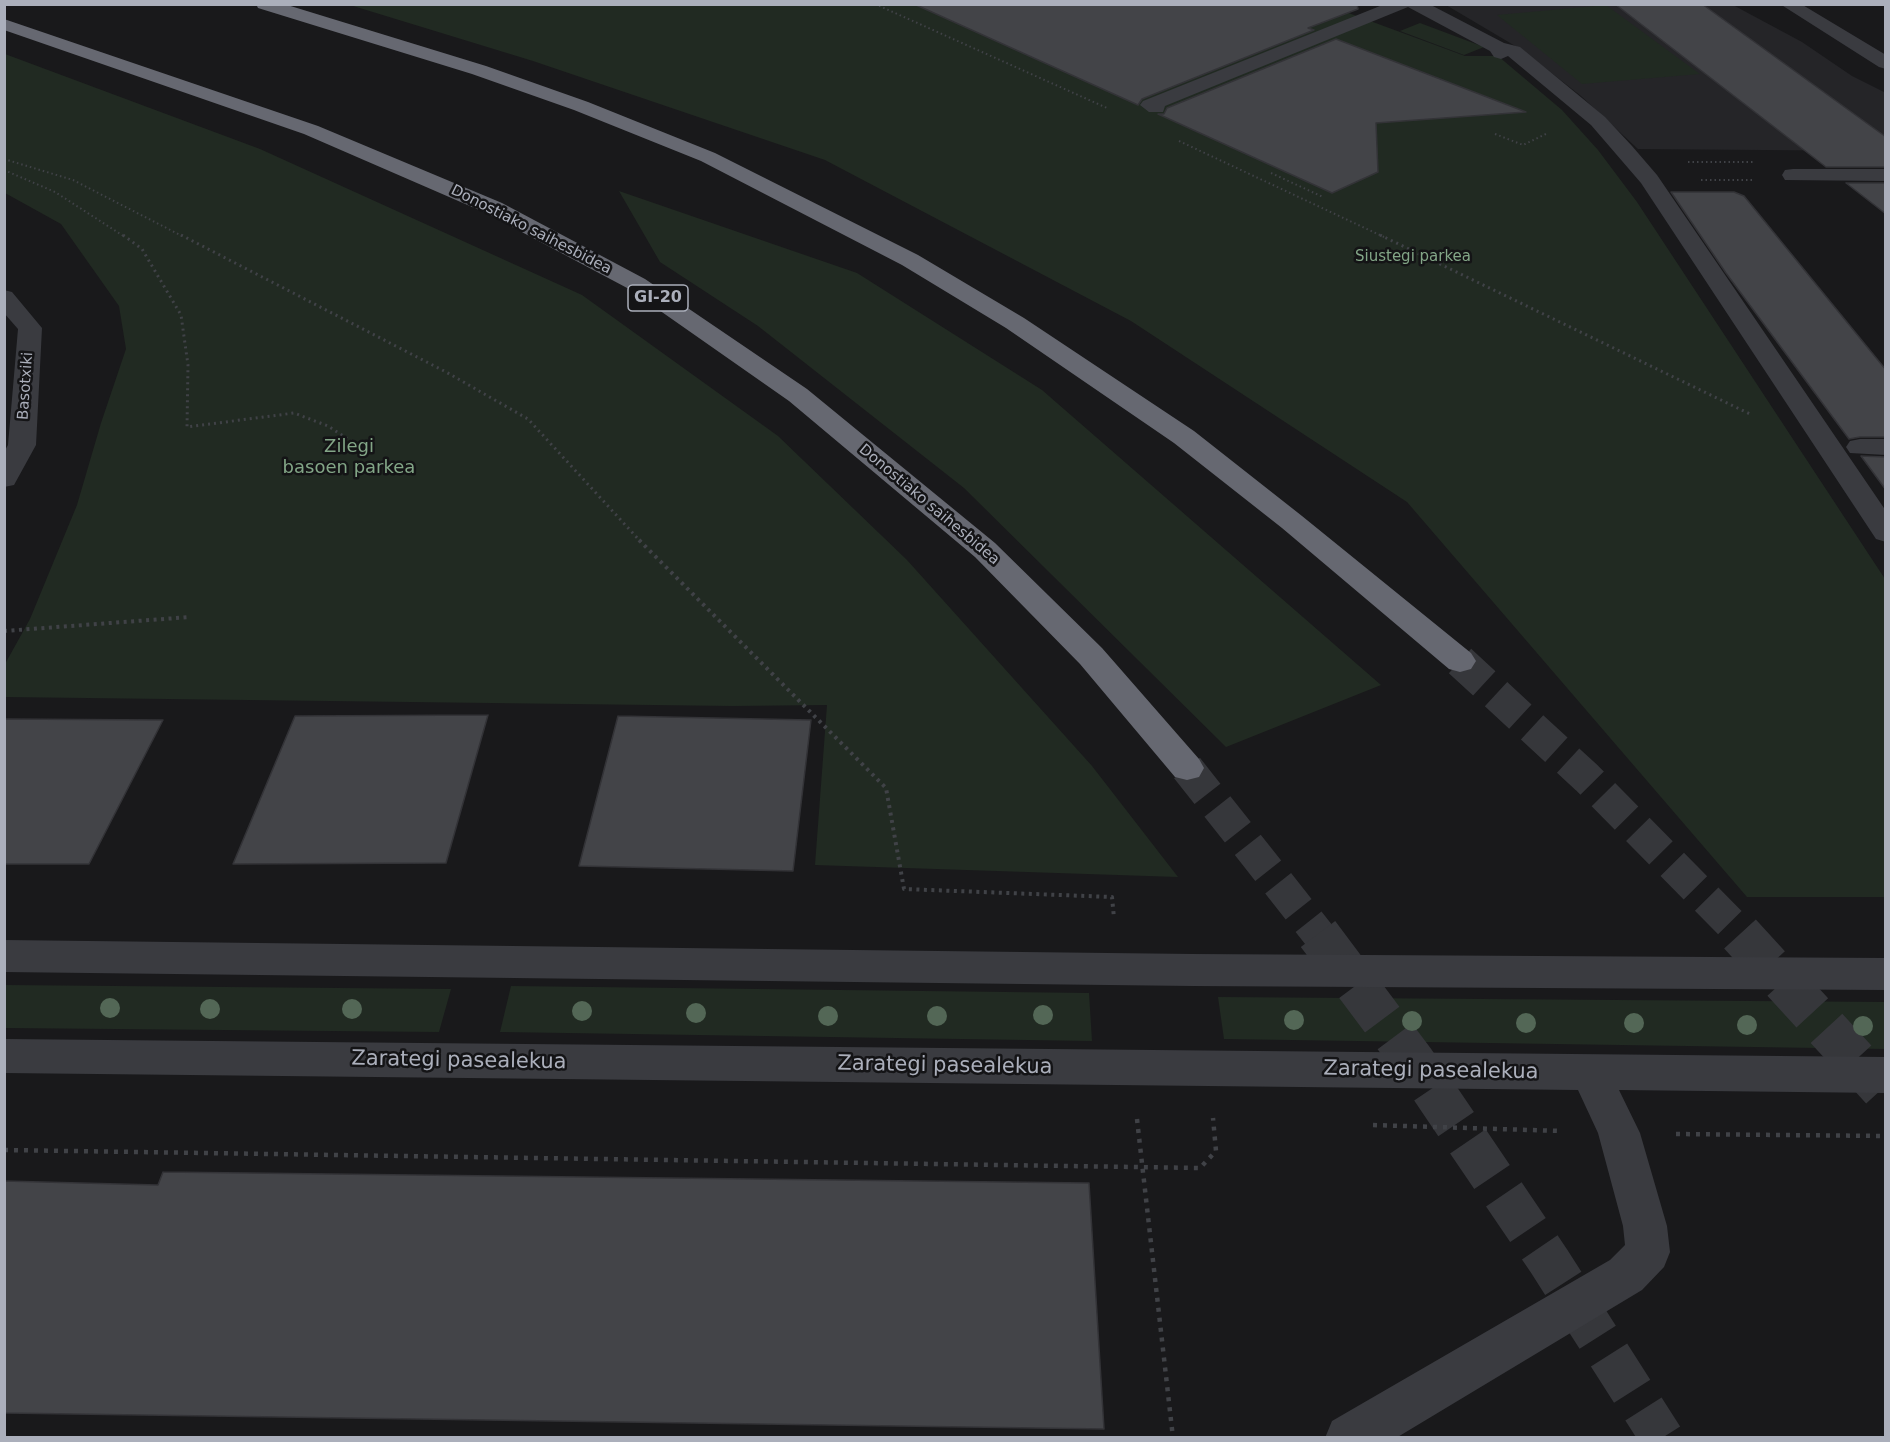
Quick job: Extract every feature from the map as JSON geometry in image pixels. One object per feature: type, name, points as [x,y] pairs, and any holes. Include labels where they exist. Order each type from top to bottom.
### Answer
[{"type":"highway","points":[[264,4],[479,70],[581,106],[708,157],[910,260],[1015,323],[1184,437],[1292,522],[1460,661]]},
{"type":"highway","name":"Donostiako saihesbidea","points":[[4,24],[311,130],[494,208],[637,284],[798,395],[985,550],[1091,656],[1186,768]]},
{"type":"street","points":[[1156,108],[1150,105],[1402,4]]},
{"type":"street","points":[[1414,4],[1499,50],[1513,51],[1598,121],[1625,150],[1648,180],[1886,533]]},
{"type":"street","points":[[1788,4],[1886,63]]},
{"type":"street","points":[[1793,175],[1886,175]]},
{"type":"street","name":"Basotxiki","points":[[4,297],[30,328],[22,445],[4,479]]},
{"type":"street","points":[[4,956],[1120,969],[1886,974]]},
{"type":"street","name":"Zarategi pasealekua","points":[[4,1056],[1886,1075]]},
{"type":"street","points":[[1349,1437],[1626,1275],[1648,1252],[1645,1226],[1619,1133],[1591,1073]]},
{"type":"path","points":[[875,4],[1117,112]]},
{"type":"path","points":[[1495,134],[1523,145],[1551,131]]},
{"type":"path","points":[[1171,138],[1428,258],[1807,442],[1824,443]]},
{"type":"path","points":[[4,159],[73,180],[446,372],[528,419],[628,529],[886,788],[904,889],[1112,897],[1120,969]]},
{"type":"path","points":[[1680,162],[1762,162]]},
{"type":"path","points":[[4,170],[55,192],[142,249],[181,315],[188,365],[187,427],[294,413],[328,426],[354,443]]},
{"type":"path","points":[[1271,173],[1323,197]]},
{"type":"path","points":[[1694,180],[1754,180]]},
{"type":"path","points":[[4,631],[190,617]]},
{"type":"path","points":[[1131,1068],[1173,1437]]},
{"type":"path","points":[[1137,1118],[1148,1118]]},
{"type":"path","points":[[1202,1119],[1225,1120]]},
{"type":"path","points":[[1368,1125],[1619,1133],[1886,1136]]},
{"type":"shaded area","points":[[1446,5],[1733,5],[1802,42],[1852,76],[1884,92],[1885,151],[1638,149],[1581,96],[1522,50]]},
{"type":"green space","name":"Siustegi parkea","points":[[1334,4],[1335,8],[1465,56],[1498,56],[1562,110],[1598,150],[1637,202],[1885,579],[1885,897],[1747,897],[1407,502],[1131,321],[825,160],[533,61],[350,5]]},
{"type":"green space","points":[[1606,5],[1700,74],[1582,84],[1497,15]]},
{"type":"green space","points":[[1420,23],[1484,47],[1464,55],[1400,31]]},
{"type":"green space","name":"Zilegi basoen parkea","points":[[5,54],[260,149],[582,295],[778,436],[907,560],[1092,766],[1178,877],[815,865],[827,705],[733,706],[5,697],[5,664],[30,619],[77,505],[126,349],[119,306],[61,224],[5,193]]},
{"type":"green space","points":[[619,191],[857,273],[1042,390],[1381,685],[1226,747],[964,488],[758,326],[660,262]]},
{"type":"green space","points":[[5,985],[451,989],[439,1032],[5,1028]]},
{"type":"green space","points":[[511,986],[1089,993],[1092,1041],[500,1032]]},
{"type":"green space","points":[[1218,997],[1885,1002],[1885,1049],[1224,1039]]},
{"type":"building","points":[[914,4],[1357,4],[1358,9],[1308,28],[1314,30],[1142,99],[1138,105]]},
{"type":"building","points":[[1615,4],[1702,4],[1886,137],[1886,167],[1826,167]]},
{"type":"building","points":[[1336,39],[1526,112],[1376,123],[1378,172],[1332,193],[1158,114],[1164,114],[1167,108]]},
{"type":"building","points":[[1846,183],[1886,183],[1886,214]]},
{"type":"building","points":[[1671,192],[1734,192],[1744,196],[1886,370],[1886,437],[1849,439],[1726,273]]},
{"type":"building","points":[[1861,456],[1886,457],[1886,490]]},
{"type":"building","points":[[488,715],[446,863],[233,864],[295,716]]},
{"type":"building","points":[[618,716],[811,720],[793,871],[579,866]]},
{"type":"building","points":[[4,719],[163,720],[89,864],[4,864]]},
{"type":"building","points":[[163,1172],[1089,1183],[1104,1429],[4,1413],[4,1181],[158,1185]]},
{"type":"tunnel","points":[[1460,661],[1587,778],[1742,935]]},
{"type":"tunnel","points":[[1187,768],[1319,935]]},
{"type":"tunnel","points":[[1318,934],[1414,1062],[1549,1261],[1662,1438]]},
{"type":"tunnel","points":[[1740,934],[1882,1089]]}]
